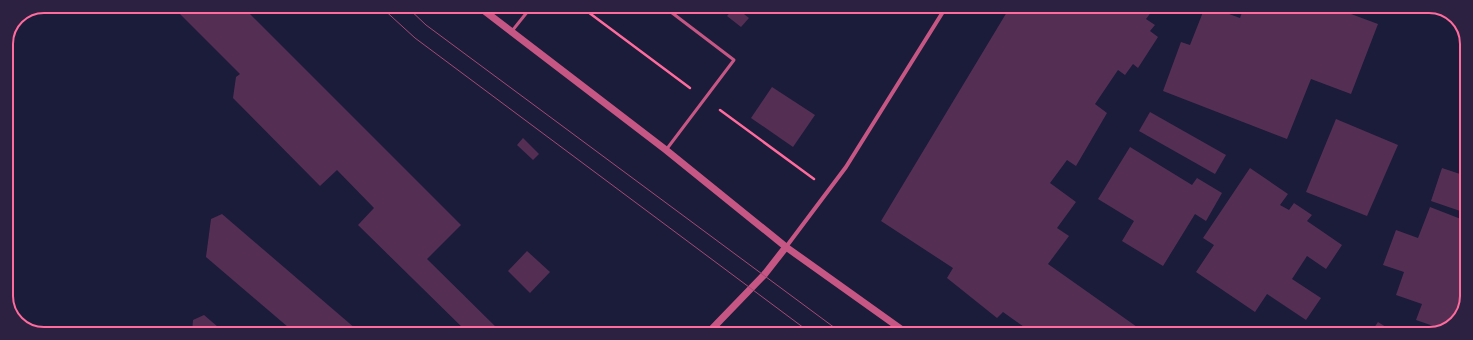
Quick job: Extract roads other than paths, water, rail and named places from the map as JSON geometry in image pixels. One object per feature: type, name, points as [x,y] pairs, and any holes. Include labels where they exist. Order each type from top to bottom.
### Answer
[{"type":"street","points":[[487,13],[666,150],[786,247],[898,327]]},
{"type":"street","points":[[714,327],[764,275],[846,167],[942,13]]},
{"type":"lane","points":[[512,32],[527,13]]},
{"type":"lane","points":[[666,150],[734,60],[672,13]]},
{"type":"tram line","points":[[388,13],[415,38],[803,327]]},
{"type":"tram line","points":[[413,13],[426,25],[834,327]]}]
